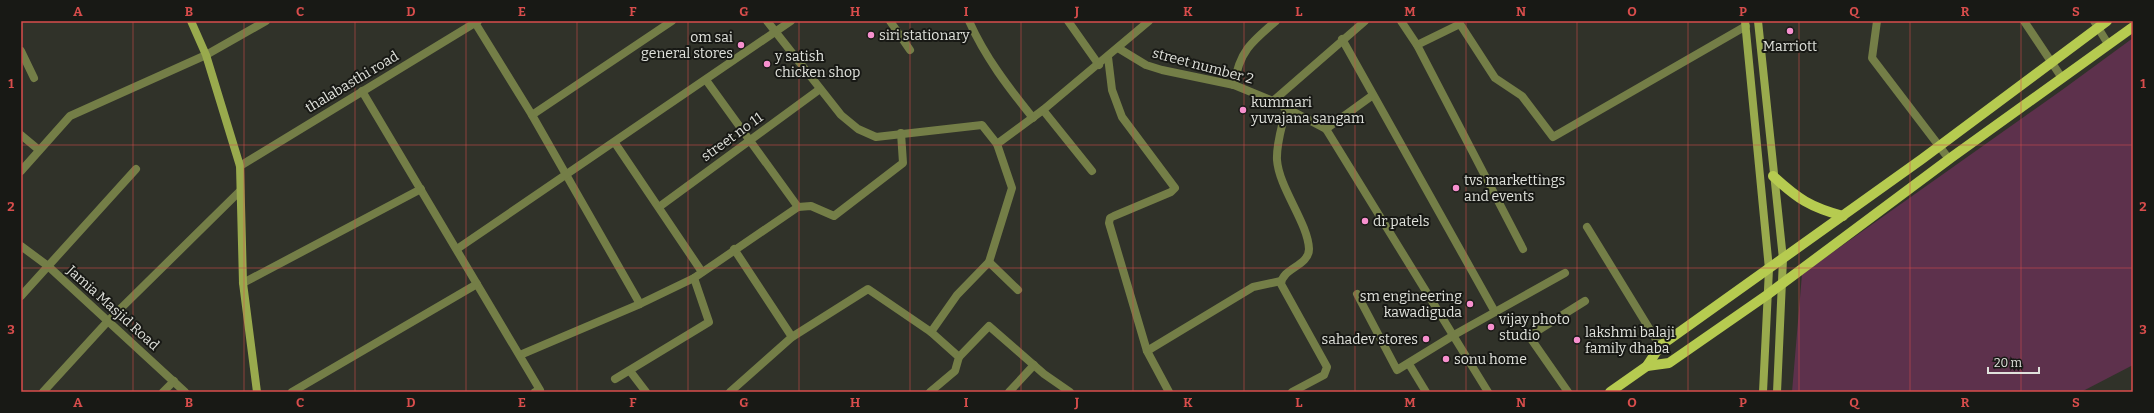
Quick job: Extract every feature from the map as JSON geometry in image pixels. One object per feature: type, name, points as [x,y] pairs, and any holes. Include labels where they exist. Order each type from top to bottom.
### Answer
[{"type":"main road","points":[[192,21],[206,55],[240,166],[243,283],[257,392]]},
{"type":"main road","points":[[1758,21],[1782,259],[1777,392]]},
{"type":"main road","points":[[1610,392],[1647,366],[1660,346],[1843,216],[2052,62],[2096,24],[2107,21]]},
{"type":"main road","points":[[1745,24],[1769,269],[1763,392]]},
{"type":"main road","points":[[1647,366],[1669,363],[1767,295],[1949,159],[2133,27]]},
{"type":"main road","points":[[1773,176],[1797,198],[1818,209],[1843,216]]},
{"type":"street","points":[[21,171],[70,116],[206,55],[266,21]]},
{"type":"street","points":[[532,115],[672,21]]},
{"type":"street","points":[[767,21],[820,89],[842,115],[858,129],[876,137],[900,133],[982,125],[997,144],[1012,188],[989,262],[957,295],[931,332]]},
{"type":"street","points":[[456,249],[615,143],[792,21]]},
{"type":"street","points":[[890,21],[910,50]]},
{"type":"street","points":[[969,21],[977,39],[1000,77],[1033,118]]},
{"type":"street","points":[[1068,21],[1099,65]]},
{"type":"street","points":[[997,144],[1033,118],[1099,65],[1150,21]]},
{"type":"street","points":[[1234,85],[1241,55],[1249,44],[1276,21]]},
{"type":"street","points":[[1273,101],[1365,21]]},
{"type":"street","points":[[1401,21],[1417,45],[1524,249]]},
{"type":"street","points":[[1877,21],[1872,58],[1949,159]]},
{"type":"street","points":[[2024,21],[2062,78]]},
{"type":"street","points":[[476,22],[532,115],[640,304]]},
{"type":"street","name":"thalabasthi road","points":[[240,166],[476,22]]},
{"type":"street","points":[[1417,45],[1460,24],[1495,78],[1522,96],[1553,137],[1745,24]]},
{"type":"street","points":[[2096,24],[2108,44]]},
{"type":"street","points":[[1342,40],[1495,312]]},
{"type":"street","name":"street number 2","points":[[1118,48],[1146,65],[1162,70],[1234,85],[1273,101],[1326,129]]},
{"type":"street","points":[[21,51],[34,78]]},
{"type":"street","points":[[1108,57],[1112,90],[1122,117],[1175,188],[1171,192],[1110,218],[1109,223],[1147,351],[1169,392]]},
{"type":"street","points":[[706,80],[798,207]]},
{"type":"street","name":"street no 11","points":[[660,207],[820,89]]},
{"type":"street","points":[[362,91],[540,390],[536,392]]},
{"type":"street","points":[[1373,95],[1326,129],[1488,392]]},
{"type":"street","points":[[1147,351],[1253,287],[1281,281],[1306,259],[1309,250],[1306,238],[1280,174],[1277,159],[1286,108]]},
{"type":"street","points":[[1043,110],[1092,171]]},
{"type":"street","points":[[520,356],[640,304],[694,278],[734,249],[798,207],[811,206],[834,216],[903,164],[900,133]]},
{"type":"street","points":[[21,135],[39,150]]},
{"type":"street","points":[[615,143],[660,207],[702,272]]},
{"type":"street","points":[[21,296],[136,169]]},
{"type":"street","points":[[243,283],[421,189]]},
{"type":"street","points":[[43,392],[108,322],[240,191]]},
{"type":"street","points":[[1587,227],[1660,346]]},
{"type":"street","name":"Jamia Masjid Road","points":[[21,246],[48,266],[185,392]]},
{"type":"street","points":[[734,249],[792,337]]},
{"type":"street","points":[[989,262],[1018,290]]},
{"type":"street","points":[[1357,294],[1397,370],[1454,335],[1565,273]]},
{"type":"street","points":[[615,380],[709,322],[694,278]]},
{"type":"street","points":[[1281,281],[1284,292],[1327,367],[1324,375],[1292,392]]},
{"type":"street","points":[[292,392],[478,284]]},
{"type":"street","points":[[730,392],[792,337],[868,289],[931,332],[959,357]]},
{"type":"street","points":[[1568,392],[1529,336],[1585,301]]},
{"type":"street","points":[[930,392],[955,371],[959,357],[989,326],[1034,365],[1070,392]]},
{"type":"street","points":[[1409,364],[1426,392]]},
{"type":"street","points":[[1009,392],[1034,365]]},
{"type":"street","points":[[630,372],[646,392]]},
{"type":"street","points":[[163,392],[174,381]]},
{"type":"shaded area","points":[[2133,38],[2133,365],[2081,392],[1792,392],[1802,274]]},
{"type":"place","name":"Marriott","points":[[1790,31]]},
{"type":"place","name":"siri stationary","points":[[871,35]]},
{"type":"place","name":"om sai general stores","points":[[741,45]]},
{"type":"place","name":"y satish chicken shop","points":[[767,64]]},
{"type":"place","name":"kummari yuvajana sangam","points":[[1243,110]]},
{"type":"place","name":"tvs markettings and events","points":[[1456,188]]},
{"type":"place","name":"dr patels","points":[[1365,221]]},
{"type":"place","name":"sm engineering kawadiguda","points":[[1470,304]]},
{"type":"place","name":"vijay photo studio","points":[[1491,327]]},
{"type":"place","name":"sahadev stores","points":[[1426,339]]},
{"type":"place","name":"lakshmi balaji family dhaba","points":[[1577,340]]},
{"type":"place","name":"sonu home","points":[[1446,359]]}]
